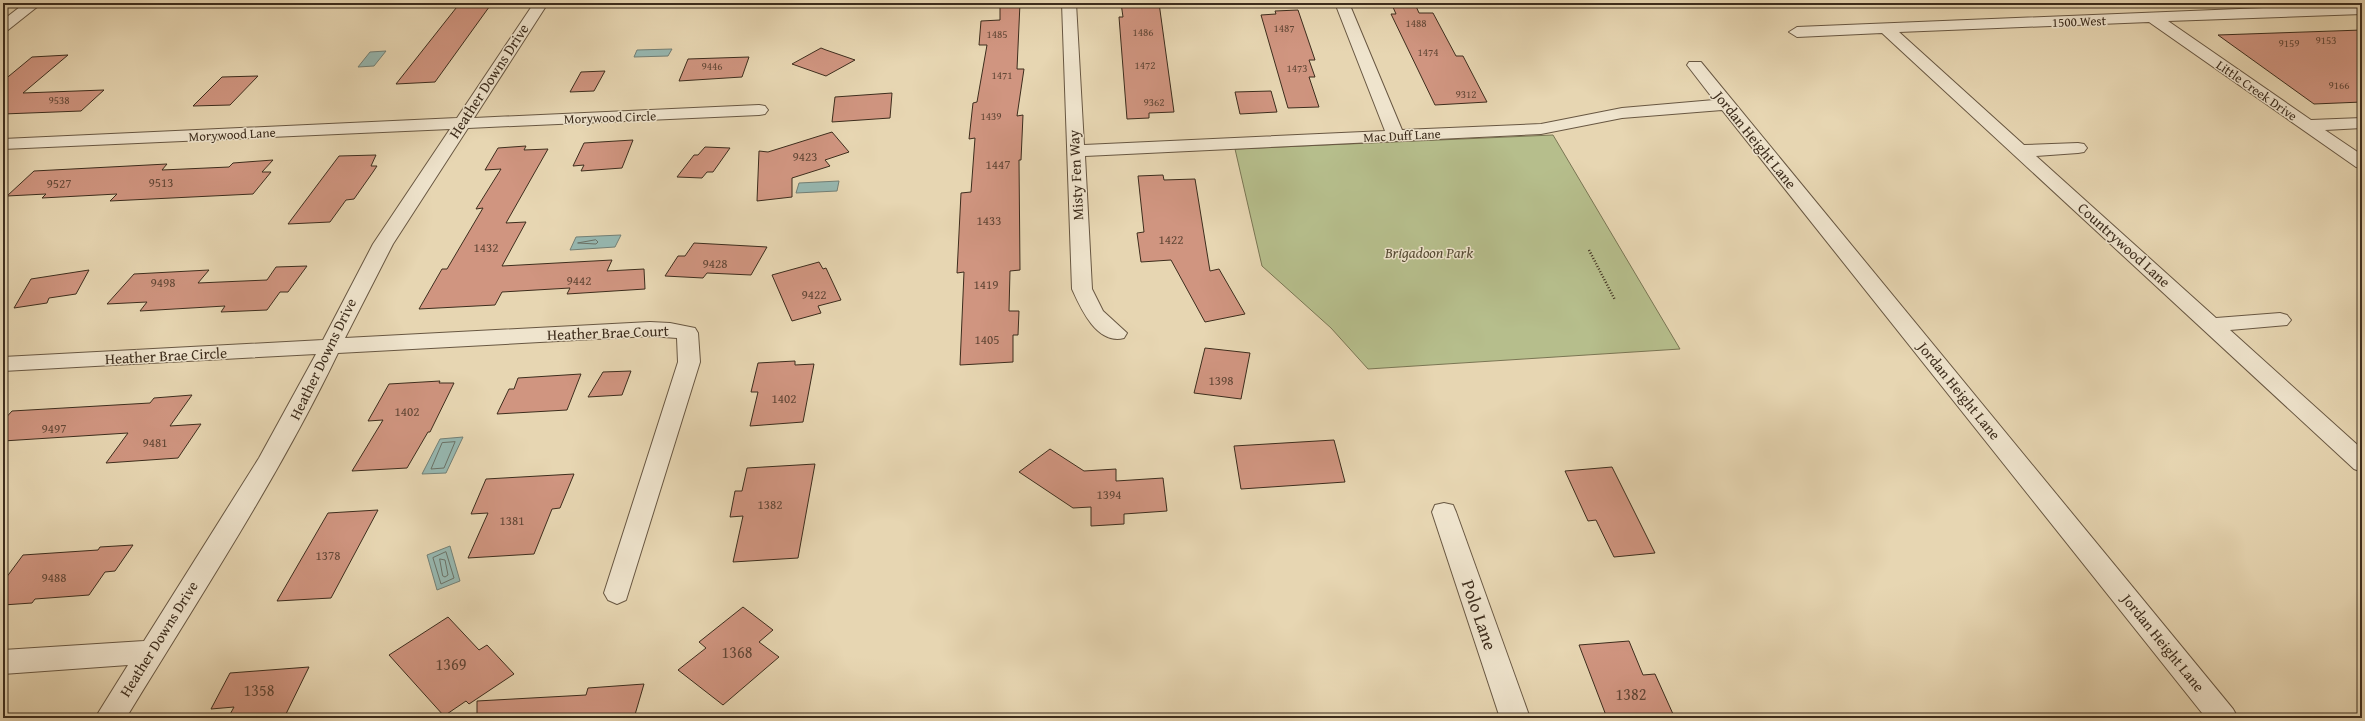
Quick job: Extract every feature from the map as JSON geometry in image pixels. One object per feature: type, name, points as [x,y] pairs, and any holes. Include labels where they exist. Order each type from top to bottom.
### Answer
[{"type":"street","points":[[3,27],[35,3]]},
{"type":"street","name":"Heather Downs Drive","points":[[110,718],[248,497],[290,426],[360,284],[383,244],[540,3]]},
{"type":"street","name":"Misty Fen Way","points":[[1069,3],[1082,289],[1094,315],[1116,333]]},
{"type":"street","points":[[1342,3],[1396,136]]},
{"type":"street","name":"1500 West","points":[[1797,32],[2362,9]]},
{"type":"street","name":"Little Creek Drive","points":[[2153,18],[2362,162]]},
{"type":"street","name":"Countrywood Lane","points":[[1885,28],[2362,463]]},
{"type":"street","name":"Jordan Height Lane","points":[[1695,65],[2223,718]]},
{"type":"street","name":"Mac Duff Lane","points":[[1075,150],[1541,129],[1622,113],[1727,104]]},
{"type":"street","name":"Morywood Circle","points":[[462,123],[759,110]]},
{"type":"street","name":"Morywood Lane","points":[[3,144],[462,123]]},
{"type":"street","points":[[2308,125],[2362,123]]},
{"type":"street","points":[[2019,151],[2078,148]]},
{"type":"street","points":[[2212,325],[2280,320]]},
{"type":"street","name":"Heather Brae Court","points":[[330,347],[650,329],[687,334],[689,362],[617,593]]},
{"type":"street","name":"Heather Brae Circle","points":[[3,364],[330,347]]},
{"type":"street","name":"Polo Lane","points":[[1444,512],[1515,718]]},
{"type":"street","points":[[3,662],[151,652]]},
{"type":"path","points":[[1589,250],[1615,300]]},
{"type":"green space","name":"Brigadoon Park","points":[[1553,135],[1680,349],[1368,369],[1331,328],[1262,266],[1235,149]]},
{"type":"water","points":[[672,49],[668,56],[634,57],[637,50]]},
{"type":"water","points":[[386,51],[374,66],[358,67],[370,52]]},
{"type":"water","points":[[839,181],[837,191],[796,193],[799,183]]},
{"type":"water","points":[[621,235],[615,247],[570,250],[576,237]]},
{"type":"water","points":[[463,437],[446,473],[422,474],[440,439]]},
{"type":"water","points":[[450,546],[460,581],[437,590],[427,555]]},
{"type":"building","points":[[460,3],[492,3],[435,82],[396,84]]},
{"type":"building","points":[[1000,3],[1020,3],[1017,69],[1024,69],[1017,116],[1023,115],[1021,160],[1019,160],[1020,270],[1010,271],[1009,311],[1019,311],[1018,335],[1013,335],[1013,362],[960,365],[964,272],[957,273],[961,193],[971,192],[975,138],[969,139],[973,103],[977,102],[987,45],[979,45],[981,21],[1000,20]]},
{"type":"building","points":[[1121,3],[1159,3],[1174,112],[1149,113],[1149,118],[1127,119],[1119,17],[1123,17]]},
{"type":"building","points":[[1415,4],[1419,13],[1433,13],[1456,56],[1463,56],[1487,102],[1435,105],[1391,14],[1396,14],[1392,5]]},
{"type":"building","points":[[1298,10],[1315,60],[1309,60],[1315,77],[1309,77],[1319,107],[1288,108],[1261,15],[1276,14],[1275,11]]},
{"type":"building","points":[[2362,30],[2362,102],[2314,104],[2218,35]]},
{"type":"building","points":[[821,48],[855,60],[826,76],[792,64]]},
{"type":"building","points":[[68,55],[23,93],[104,90],[81,111],[3,114],[3,81],[32,57]]},
{"type":"building","points":[[749,57],[742,77],[679,81],[688,59]]},
{"type":"building","points":[[605,71],[594,91],[570,92],[581,72]]},
{"type":"building","points":[[258,76],[230,105],[193,106],[222,77]]},
{"type":"building","points":[[1271,91],[1277,112],[1240,114],[1235,92]]},
{"type":"building","points":[[892,93],[890,118],[832,122],[835,97]]},
{"type":"building","points":[[832,132],[849,152],[825,160],[830,166],[792,178],[792,197],[757,201],[759,151],[768,152]]},
{"type":"building","points":[[633,140],[622,168],[581,171],[584,165],[573,166],[584,143]]},
{"type":"building","points":[[526,146],[524,150],[548,149],[506,223],[526,222],[502,266],[612,260],[607,271],[644,269],[645,289],[567,294],[570,288],[502,292],[495,305],[419,309],[442,269],[447,269],[483,208],[476,209],[501,169],[485,170],[498,148]]},
{"type":"building","points":[[705,147],[730,148],[713,172],[707,172],[702,178],[677,177],[694,155],[698,155]]},
{"type":"building","points":[[376,155],[371,166],[377,166],[373,172],[354,199],[346,200],[330,222],[288,224],[339,156]]},
{"type":"building","points":[[273,160],[262,172],[271,172],[253,194],[110,201],[117,194],[42,198],[46,194],[7,196],[34,171],[167,164],[162,170],[229,167],[233,163]]},
{"type":"building","points":[[1163,175],[1164,180],[1195,179],[1210,271],[1219,269],[1245,314],[1205,322],[1171,260],[1141,262],[1137,233],[1144,232],[1138,176]]},
{"type":"building","points":[[694,243],[767,247],[751,275],[707,273],[703,278],[665,276],[678,256],[685,256]]},
{"type":"building","points":[[819,262],[823,269],[826,268],[841,300],[818,306],[821,313],[792,321],[772,275]]},
{"type":"building","points":[[307,266],[288,292],[280,292],[267,310],[221,312],[225,306],[140,311],[147,302],[107,304],[134,274],[209,270],[198,283],[267,280],[276,267]]},
{"type":"building","points":[[89,270],[76,294],[49,298],[47,303],[14,308],[31,279]]},
{"type":"building","points":[[1205,348],[1250,353],[1241,399],[1194,393]]},
{"type":"building","points":[[795,361],[795,365],[814,364],[803,422],[750,426],[758,392],[751,392],[758,363]]},
{"type":"building","points":[[631,371],[622,395],[588,397],[603,372]]},
{"type":"building","points":[[581,374],[567,410],[497,414],[509,389],[514,389],[518,378]]},
{"type":"building","points":[[440,381],[439,383],[454,383],[430,432],[428,432],[407,468],[352,471],[383,420],[368,421],[389,384]]},
{"type":"building","points":[[192,395],[170,426],[201,424],[178,458],[106,463],[128,433],[3,441],[3,421],[12,411],[150,403],[154,398]]},
{"type":"building","points":[[1334,440],[1345,482],[1241,489],[1234,446]]},
{"type":"building","points":[[1050,449],[1084,471],[1116,469],[1116,481],[1163,478],[1167,511],[1124,514],[1124,524],[1091,526],[1091,507],[1073,508],[1019,472]]},
{"type":"building","points":[[815,464],[798,558],[733,562],[743,516],[730,517],[735,491],[742,491],[747,468]]},
{"type":"building","points":[[1612,467],[1655,553],[1614,557],[1596,520],[1588,521],[1565,471]]},
{"type":"building","points":[[574,474],[560,508],[552,509],[534,554],[468,558],[488,513],[471,514],[486,479]]},
{"type":"building","points":[[378,510],[331,598],[277,601],[328,513]]},
{"type":"building","points":[[133,545],[115,571],[105,572],[89,595],[35,599],[32,603],[3,605],[3,582],[23,555],[98,550],[100,547]]},
{"type":"building","points":[[743,607],[773,630],[759,642],[779,657],[723,705],[678,670],[706,648],[699,642]]},
{"type":"building","points":[[448,617],[479,650],[487,645],[514,674],[469,704],[466,701],[444,716],[389,655]]},
{"type":"building","points":[[1629,641],[1643,675],[1655,674],[1673,714],[1647,716],[1648,718],[1607,718],[1579,645]]},
{"type":"building","points":[[309,667],[284,718],[228,718],[234,707],[211,709],[230,673]]},
{"type":"building","points":[[644,684],[634,718],[477,718],[477,701],[586,695],[588,688]]}]
